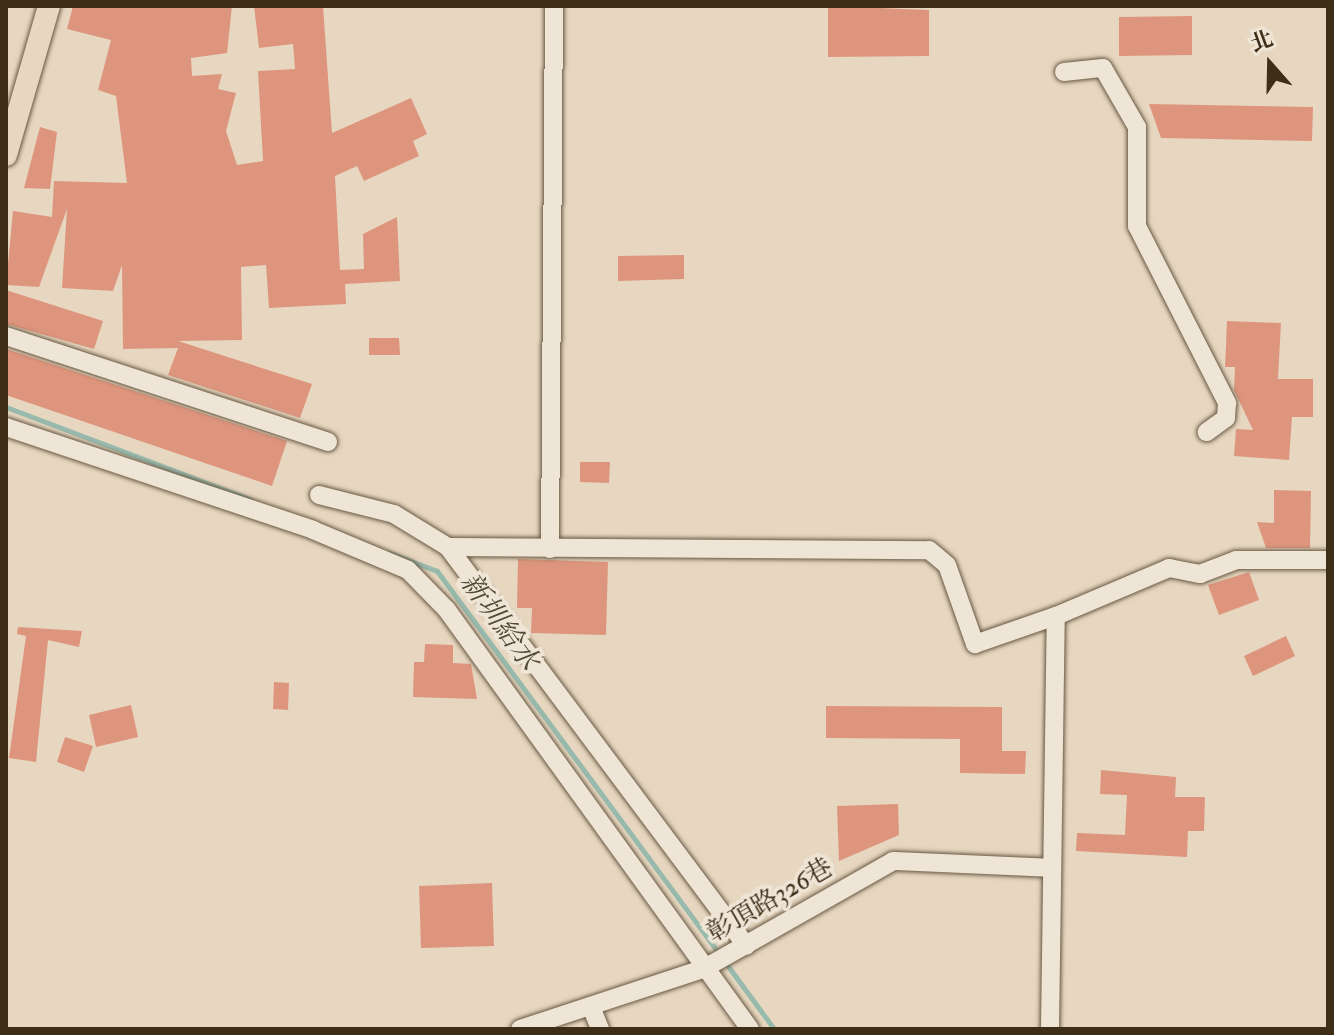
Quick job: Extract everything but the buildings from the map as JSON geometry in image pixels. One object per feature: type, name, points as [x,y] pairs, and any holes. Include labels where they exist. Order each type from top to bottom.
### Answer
[{"type":"main road","points":[[6,155],[49,6]]},
{"type":"street","points":[[550,549],[554,6]]},
{"type":"street","points":[[1064,72],[1103,68],[1137,127],[1137,226],[1227,403],[1226,418],[1207,432]]},
{"type":"street","points":[[6,336],[328,442]]},
{"type":"street","points":[[6,427],[313,530],[408,570],[447,610],[709,966],[750,1029]]},
{"type":"street","points":[[319,495],[394,514],[448,547],[738,950]]},
{"type":"street","points":[[448,547],[929,550],[947,565],[975,644],[1056,616],[1169,568],[1200,574],[1236,560],[1328,560]]},
{"type":"street","points":[[1050,1029],[1056,616]]},
{"type":"street","name":"彰頂路326巷","points":[[520,1029],[592,1009],[709,966],[893,861],[1051,868]]},
{"type":"street","points":[[592,1009],[600,1029]]},
{"type":"waterway","name":"新圳給水","points":[[6,407],[250,499]]},
{"type":"waterway","name":"新圳給水","points":[[390,553],[437,571],[719,954]]},
{"type":"waterway","name":"新圳給水","points":[[725,962],[774,1029]]}]
